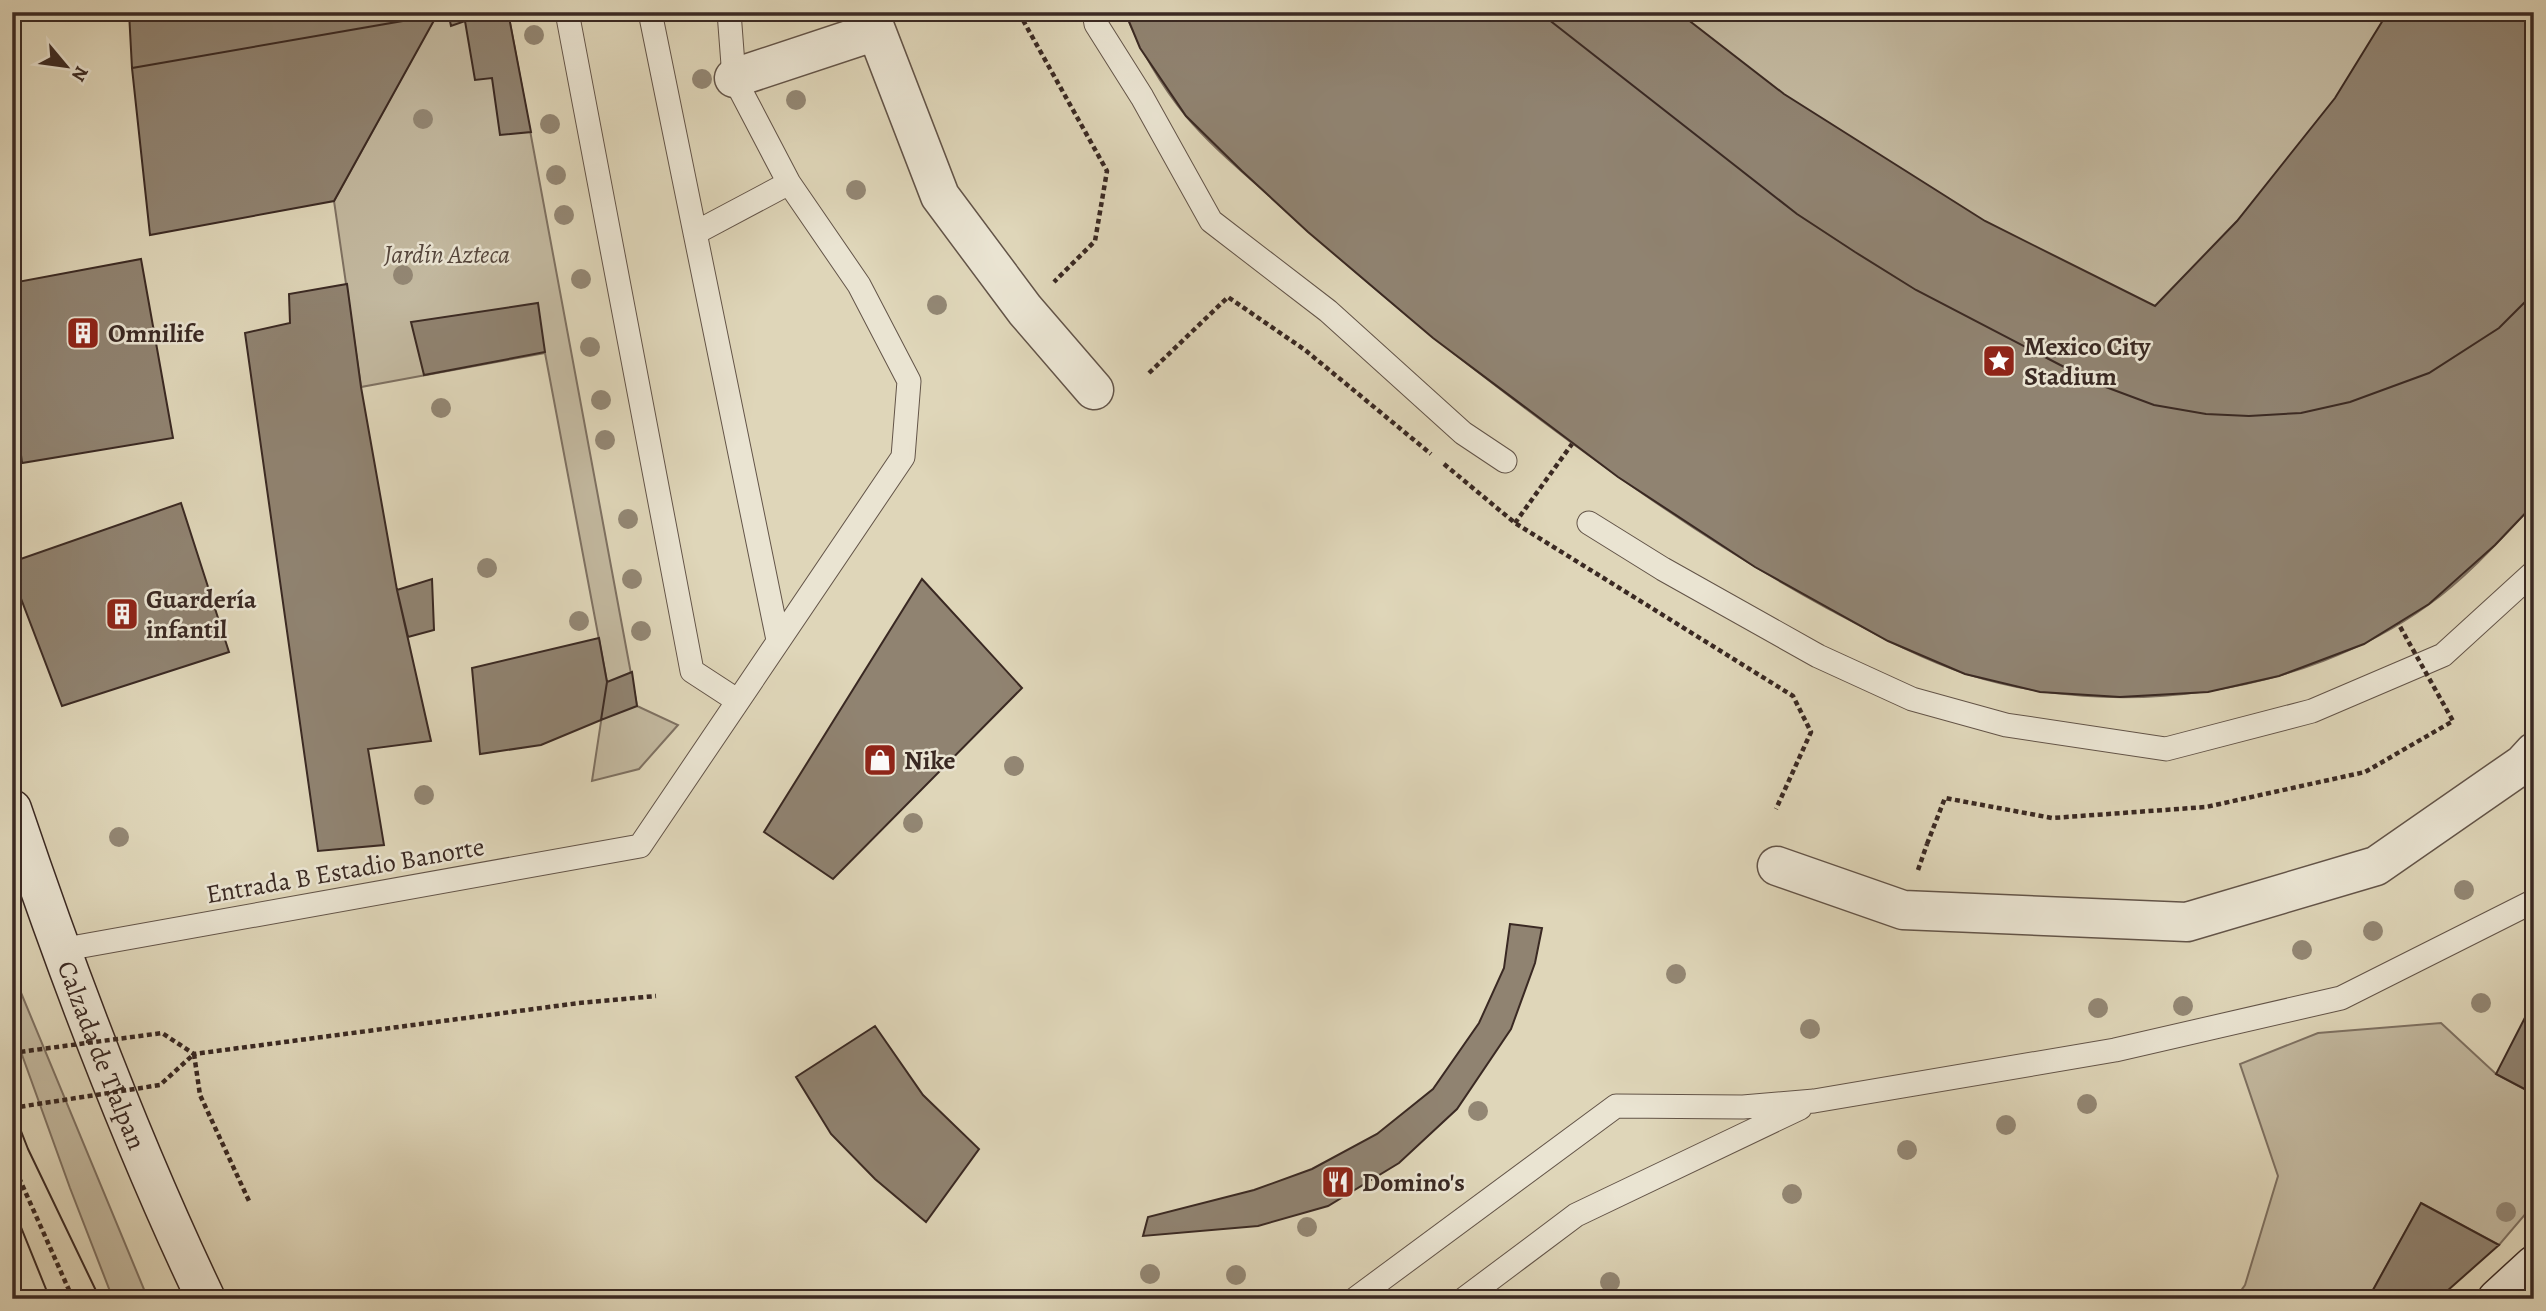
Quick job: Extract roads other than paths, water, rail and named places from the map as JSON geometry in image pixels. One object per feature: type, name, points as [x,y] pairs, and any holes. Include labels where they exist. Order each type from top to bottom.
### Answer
[{"type":"street","points":[[734,78],[872,22],[940,196],[1025,310],[1094,390]]},
{"type":"street","points":[[1777,866],[1903,910],[2187,922],[2376,866],[2523,764],[2534,752]]},
{"type":"street","name":"Calzada de Tlalpan","points":[[12,808],[60,950],[173,1230],[206,1299]]},
{"type":"street","points":[[2497,1299],[2534,1265]]},
{"type":"lane","points":[[568,12],[692,671],[738,701],[903,457],[909,381],[859,285],[789,183],[734,78],[729,12]]},
{"type":"lane","points":[[650,12],[778,640]]},
{"type":"lane","points":[[1094,12],[1097,24],[1142,97],[1211,221],[1328,311],[1463,433],[1506,461]]},
{"type":"lane","points":[[695,233],[789,183]]},
{"type":"lane","points":[[1589,523],[1663,569],[1818,656],[1912,699],[2006,725],[2166,749],[2312,710],[2442,655],[2534,572]]},
{"type":"lane","name":"Entrada B Estadio Banorte","points":[[60,950],[640,846],[738,701]]},
{"type":"lane","points":[[1355,1299],[1616,1106],[1743,1107],[1814,1101],[2115,1051],[2341,998],[2534,901]]},
{"type":"lane","points":[[1464,1299],[1576,1214],[1814,1101]]},
{"type":"tram line","points":[[12,1108],[28,1149],[100,1299]]},
{"type":"tram line","points":[[12,1205],[50,1299]]},
{"type":"place","name":"Omnilife","points":[[83,333]]},
{"type":"place","name":"Mexico City Stadium","points":[[1999,361]]},
{"type":"place","name":"Guardería infantil","points":[[122,614]]},
{"type":"place","name":"Nike","points":[[880,760]]},
{"type":"place","name":"Domino's","points":[[1338,1182]]},
{"type":"park label","name":"Jardín Azteca","points":[[447,254]]}]
